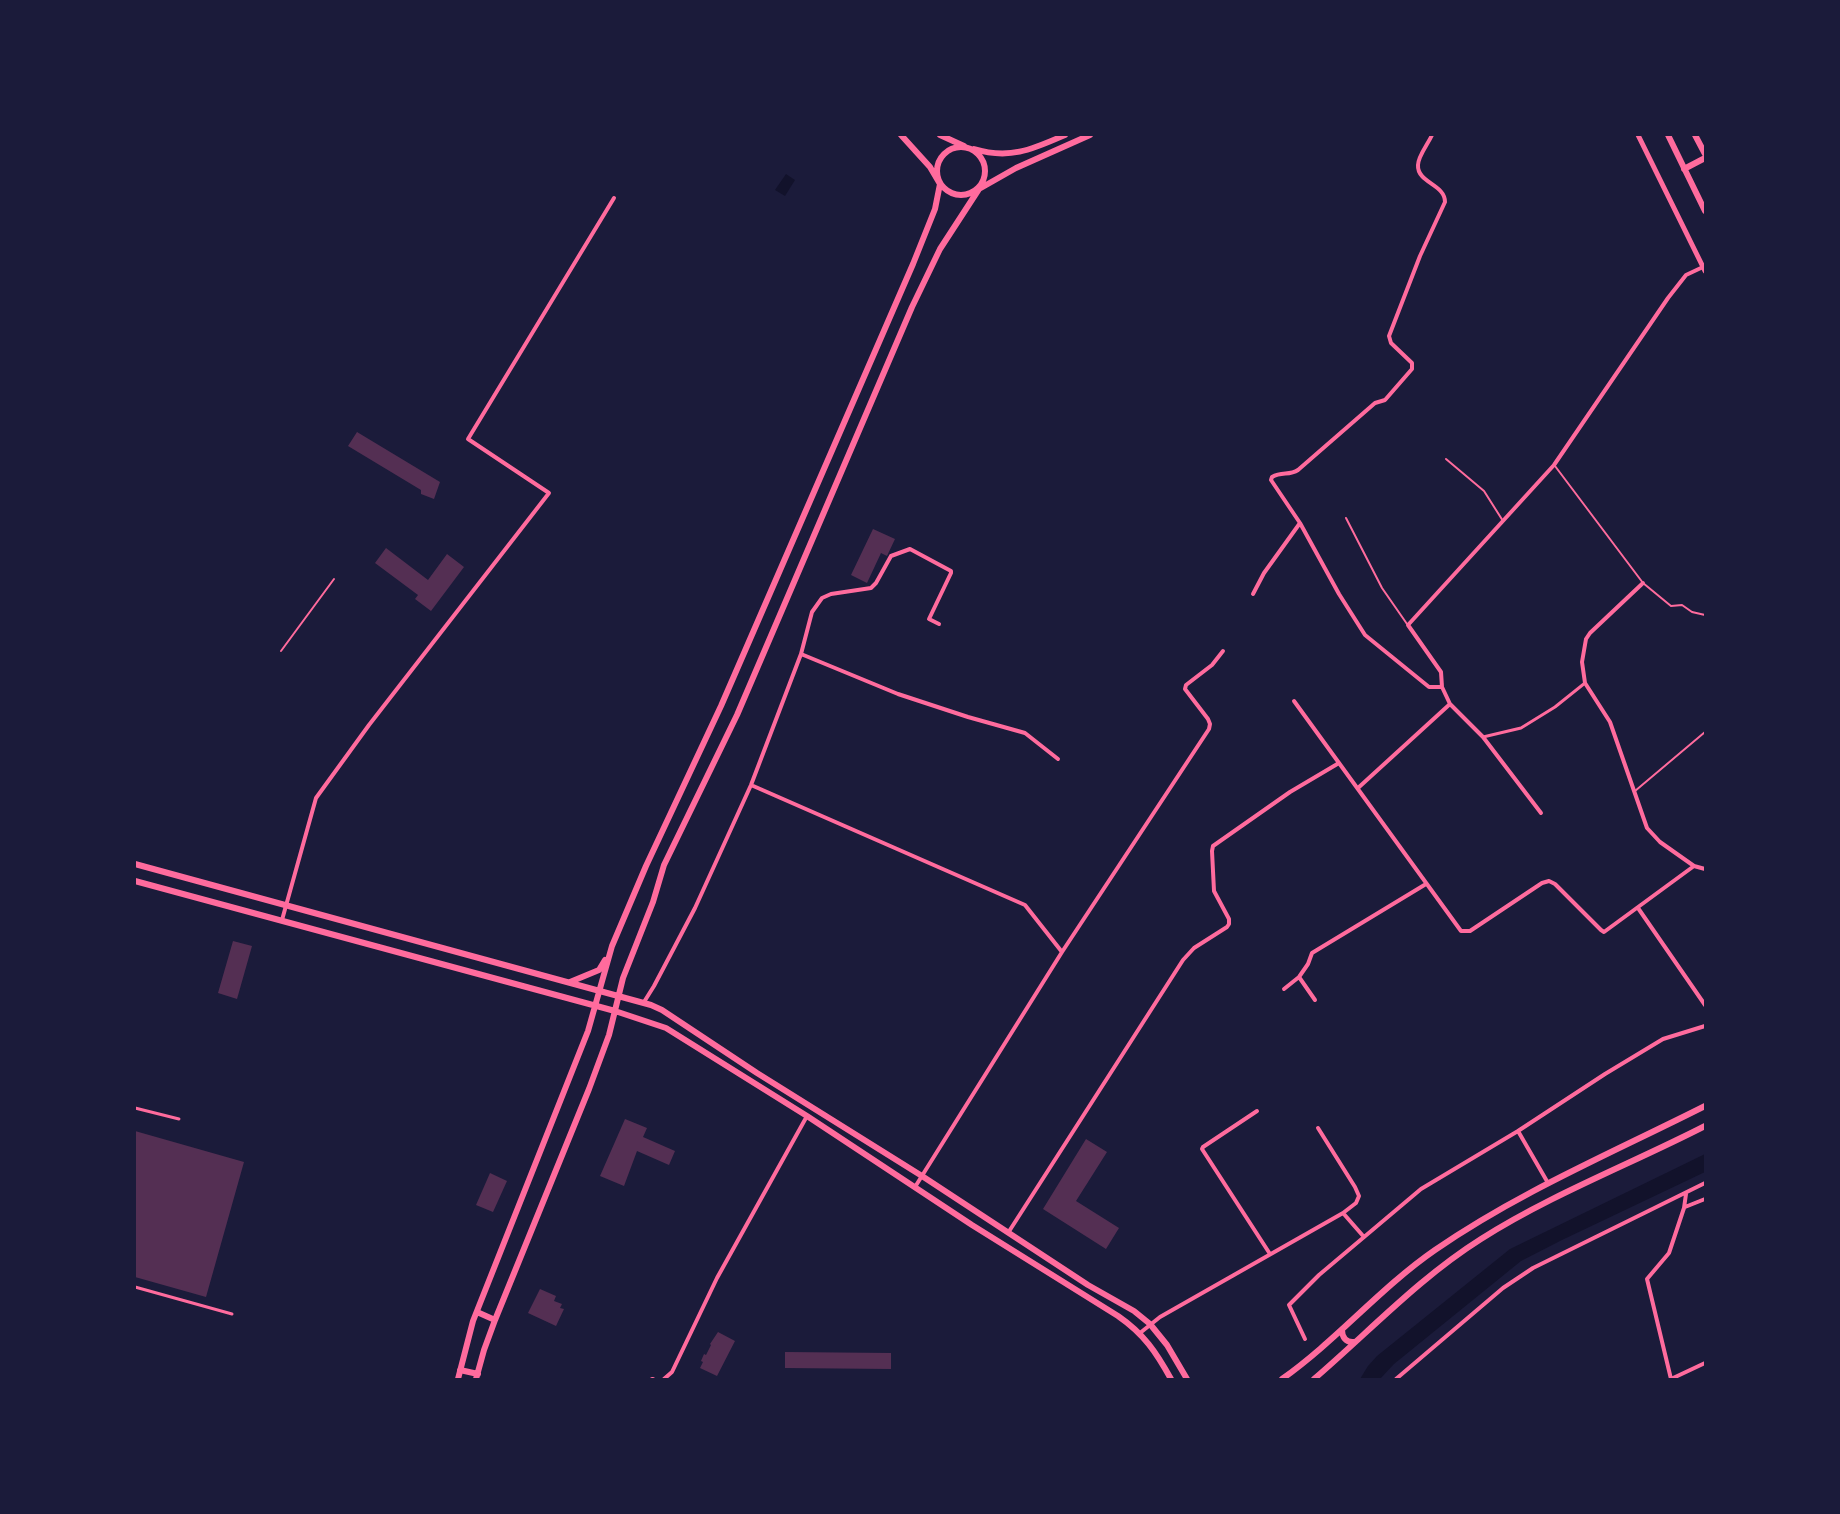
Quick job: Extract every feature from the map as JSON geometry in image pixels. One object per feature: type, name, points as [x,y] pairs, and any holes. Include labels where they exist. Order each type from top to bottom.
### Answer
[{"type":"main road","points":[[901,135],[930,167],[945,190],[958,196],[979,189],[1016,168],[1090,135]]},
{"type":"main road","points":[[460,1370],[477,1377],[495,1320],[609,1035],[623,978],[653,902],[664,865],[737,715],[912,307],[940,249],[984,182],[986,174],[982,158],[969,148],[940,135]]},
{"type":"main road","points":[[570,982],[599,970],[721,706],[935,209],[940,184],[937,168],[940,159],[952,148],[960,146],[989,153],[1011,153],[1034,149],[1065,135]]},
{"type":"main road","points":[[1668,135],[1705,211]]},
{"type":"main road","points":[[1684,169],[1705,156],[1695,135]]},
{"type":"main road","points":[[135,864],[599,990],[662,1010],[1088,1285],[1128,1307],[1150,1324],[1172,1353],[1187,1379]]},
{"type":"main road","points":[[135,882],[594,1005],[666,1028],[1118,1316],[1140,1334],[1157,1354],[1171,1379]]},
{"type":"main road","points":[[458,1379],[477,1312],[588,1031],[612,946]]},
{"type":"main road","points":[[1282,1379],[1342,1330],[1386,1288],[1433,1251],[1493,1213],[1549,1183],[1705,1106]]},
{"type":"main road","points":[[1314,1379],[1425,1279],[1482,1238],[1551,1199],[1705,1126]]},
{"type":"main road","points":[[477,1312],[495,1320]]},
{"type":"main road","points":[[1342,1330],[1345,1340],[1355,1342]]},
{"type":"street","points":[[1432,135],[1419,161],[1418,169],[1421,176],[1442,191],[1445,202],[1420,256],[1389,336],[1391,343],[1412,363],[1412,369],[1385,400],[1375,403],[1298,470],[1290,474],[1278,473],[1272,477],[1273,484],[1300,523],[1339,594],[1365,635],[1429,687],[1442,687]]},
{"type":"street","points":[[1541,813],[1483,737],[1450,704],[1442,687],[1441,672],[1408,626],[1554,465],[1686,275],[1704,269],[1638,135]]},
{"type":"street","points":[[282,921],[316,798],[369,724],[549,493],[468,439],[614,198]]},
{"type":"street","points":[[1253,594],[1264,573],[1300,523]]},
{"type":"street","points":[[643,1003],[695,908],[751,785],[801,654],[812,612],[822,598],[840,591],[871,588],[891,556],[910,549],[951,571],[929,619],[939,624]]},
{"type":"street","points":[[1643,583],[1586,639],[1582,662],[1585,683],[1610,722],[1647,828],[1660,842],[1694,866],[1705,869]]},
{"type":"street","points":[[915,1187],[1062,952],[1209,729],[1209,719],[1185,688],[1212,665],[1223,651]]},
{"type":"street","points":[[801,654],[898,694],[1025,733],[1058,759]]},
{"type":"street","points":[[1483,737],[1521,728],[1555,707],[1585,683]]},
{"type":"street","points":[[1294,701],[1426,884],[1464,932],[1470,931],[1545,881],[1555,884],[1605,932],[1694,866]]},
{"type":"street","points":[[1358,788],[1450,704]]},
{"type":"street","points":[[1008,1233],[1183,960],[1194,948],[1229,924],[1229,919],[1214,891],[1213,846],[1290,792],[1339,763]]},
{"type":"street","points":[[751,785],[1025,905],[1062,952]]},
{"type":"street","points":[[1284,989],[1299,977],[1312,953],[1426,884]]},
{"type":"street","points":[[1638,908],[1705,1005]]},
{"type":"street","points":[[1299,977],[1315,1000]]},
{"type":"street","points":[[1305,1339],[1289,1305],[1319,1275],[1421,1189],[1518,1131],[1663,1039],[1705,1026]]},
{"type":"street","points":[[135,1108],[179,1119]]},
{"type":"street","points":[[1257,1111],[1202,1149],[1270,1254]]},
{"type":"street","points":[[664,1379],[672,1372],[717,1278],[807,1116]]},
{"type":"street","points":[[1140,1334],[1160,1317],[1343,1213],[1356,1203],[1359,1196],[1355,1187],[1318,1128]]},
{"type":"street","points":[[1518,1131],[1549,1183]]},
{"type":"street","points":[[1396,1379],[1503,1288],[1533,1268],[1705,1183]]},
{"type":"street","points":[[1686,1193],[1684,1208],[1668,1253],[1647,1279],[1671,1379],[1705,1363]]},
{"type":"street","points":[[1684,1208],[1705,1199]]},
{"type":"street","points":[[1343,1213],[1364,1237]]},
{"type":"street","points":[[135,1287],[232,1314]]},
{"type":"lane","points":[[1446,459],[1484,490],[1503,521]]},
{"type":"lane","points":[[1554,465],[1643,583],[1671,606],[1682,605],[1692,612],[1705,615]]},
{"type":"lane","points":[[1346,518],[1382,588],[1408,626]]},
{"type":"lane","points":[[281,651],[334,579]]},
{"type":"lane","points":[[1633,792],[1705,732]]},
{"type":"shaded area","points":[[786,174],[795,180],[785,196],[775,190]]},
{"type":"shaded area","points":[[1705,1154],[1705,1172],[1521,1261],[1394,1364],[1380,1379],[1360,1379],[1377,1356],[1510,1249]]},
{"type":"building","points":[[357,432],[440,482],[434,499],[421,494],[421,490],[348,446]]},
{"type":"building","points":[[873,529],[895,539],[887,556],[881,553],[867,583],[851,575]]},
{"type":"building","points":[[386,548],[428,580],[447,554],[464,567],[431,611],[415,599],[418,595],[375,563]]},
{"type":"building","points":[[233,941],[252,946],[237,999],[218,993]]},
{"type":"building","points":[[625,1119],[647,1128],[643,1137],[675,1151],[669,1165],[637,1151],[624,1186],[600,1176]]},
{"type":"building","points":[[135,1131],[244,1162],[206,1297],[135,1277]]},
{"type":"building","points":[[1086,1139],[1107,1152],[1076,1201],[1119,1228],[1106,1249],[1043,1209]]},
{"type":"building","points":[[490,1173],[507,1181],[493,1212],[476,1205]]},
{"type":"building","points":[[540,1289],[556,1296],[554,1301],[562,1304],[560,1308],[564,1309],[556,1326],[528,1313]]},
{"type":"building","points":[[718,1332],[735,1341],[717,1376],[700,1368],[704,1354],[706,1355]]},
{"type":"building","points":[[785,1352],[891,1353],[891,1369],[785,1368]]}]
